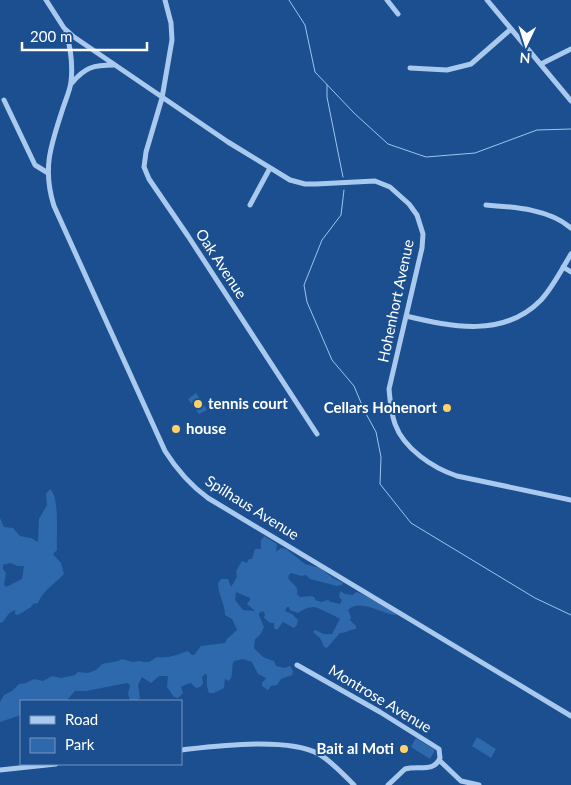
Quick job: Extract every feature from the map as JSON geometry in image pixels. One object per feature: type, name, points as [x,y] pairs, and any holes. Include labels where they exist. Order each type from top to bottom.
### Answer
[{"type":"street","points":[[46,0],[66,32]]},
{"type":"street","name":"Oak Avenue","points":[[165,0],[171,23],[172,40],[162,98],[146,152],[144,166],[149,179],[318,434]]},
{"type":"street","points":[[388,0],[398,14]]},
{"type":"street","points":[[487,0],[571,101]]},
{"type":"street","points":[[410,68],[447,70],[471,64],[511,29]]},
{"type":"street","name":"Hohenhort Avenue","points":[[66,32],[162,98],[290,180],[305,184],[365,181],[381,183],[390,187],[409,204],[417,215],[423,234],[422,248],[390,389],[390,403],[397,430],[420,457],[456,476],[571,500]]},
{"type":"street","name":"Spilhaus Avenue","points":[[66,32],[72,60],[71,85],[52,140],[48,161],[48,188],[54,206],[165,451],[176,468],[208,498],[571,716]]},
{"type":"street","points":[[541,64],[571,49]]},
{"type":"street","name":"Spilhaus Avenue","points":[[71,85],[86,69],[95,66],[115,65]]},
{"type":"street","points":[[4,100],[35,165],[48,173]]},
{"type":"street","points":[[250,205],[270,168]]},
{"type":"street","points":[[486,205],[531,210],[550,216],[571,228]]},
{"type":"street","points":[[406,316],[439,324],[466,327],[500,324],[521,316],[542,299],[571,254]]},
{"type":"street","points":[[563,267],[571,272]]},
{"type":"street","name":"Montrose Avenue","points":[[297,665],[380,712],[436,747],[440,753],[440,760],[461,781],[466,784],[479,785]]},
{"type":"street","points":[[182,750],[261,744],[306,750],[326,759],[354,785]]},
{"type":"street","points":[[388,785],[405,769],[431,767],[440,760]]},
{"type":"street","points":[[0,770],[47,765]]},
{"type":"green space","name":"tennis court","points":[[196,393],[207,410],[199,414],[188,399]]},
{"type":"green space","points":[[50,489],[55,500],[57,550],[53,554],[61,563],[64,574],[46,591],[38,603],[33,604],[18,615],[15,614],[15,610],[13,611],[0,623],[0,518],[4,527],[13,528],[20,536],[31,538],[38,542],[39,519],[47,505],[46,494]],"holes":[[[10,563],[24,566],[22,579],[6,587],[4,585],[6,573],[3,565]]]},
{"type":"green space","points":[[264,536],[277,544],[276,552],[281,548],[286,549],[305,564],[320,568],[343,583],[337,586],[310,579],[306,575],[301,576],[291,573],[288,578],[296,587],[297,594],[300,597],[312,596],[315,600],[321,602],[328,600],[340,604],[342,600],[339,597],[340,591],[353,595],[356,592],[377,602],[397,615],[366,606],[359,605],[353,607],[348,610],[351,617],[350,620],[356,626],[356,629],[340,633],[327,648],[324,647],[320,638],[313,632],[315,630],[324,634],[332,634],[340,619],[335,616],[314,607],[298,613],[287,607],[285,611],[292,614],[298,620],[297,625],[294,628],[283,622],[277,630],[274,628],[274,623],[270,623],[264,618],[265,614],[263,611],[259,613],[264,627],[260,635],[255,639],[254,648],[263,657],[274,661],[276,666],[284,668],[290,666],[293,671],[292,675],[281,679],[277,685],[271,686],[268,690],[262,686],[266,678],[258,674],[252,662],[243,659],[234,661],[229,681],[225,679],[224,688],[214,693],[209,693],[207,675],[205,674],[202,677],[203,684],[200,687],[196,688],[191,683],[181,687],[183,693],[178,698],[174,697],[167,687],[168,676],[159,676],[151,683],[142,677],[138,685],[140,698],[137,700],[130,700],[128,694],[130,685],[127,683],[86,691],[75,691],[67,700],[20,700],[20,715],[0,722],[0,702],[4,695],[12,691],[19,684],[34,679],[43,681],[52,676],[61,678],[75,675],[78,672],[88,673],[96,670],[102,664],[122,659],[133,662],[149,662],[157,657],[169,657],[188,651],[194,655],[201,646],[225,643],[237,630],[232,619],[225,615],[218,583],[221,579],[228,579],[231,587],[237,577],[236,571],[242,561],[247,563],[249,559],[252,559],[255,549],[261,549],[261,540]],"holes":[[[236,592],[250,598],[247,604],[255,611],[243,610],[235,600]]]},
{"type":"green space","points":[[477,737],[496,749],[491,758],[472,746]]},
{"type":"green space","points":[[416,738],[435,750],[430,759],[411,747]]},
{"type":"waterway","points":[[289,0],[305,25],[315,72],[354,113],[388,144],[426,157],[475,153],[537,130],[571,129]]},
{"type":"waterway","points":[[327,85],[327,97],[343,177]]},
{"type":"waterway","points":[[344,190],[341,215],[322,240],[304,285],[307,302],[332,360],[354,386],[376,432],[381,457],[380,484],[411,523],[535,598],[571,615]]},
{"type":"place","name":"tennis court","points":[[198,404]]},
{"type":"place","name":"Cellars Hohenort","points":[[447,408]]},
{"type":"place","name":"house","points":[[176,429]]},
{"type":"place","name":"Bait al Moti","points":[[404,749]]}]
